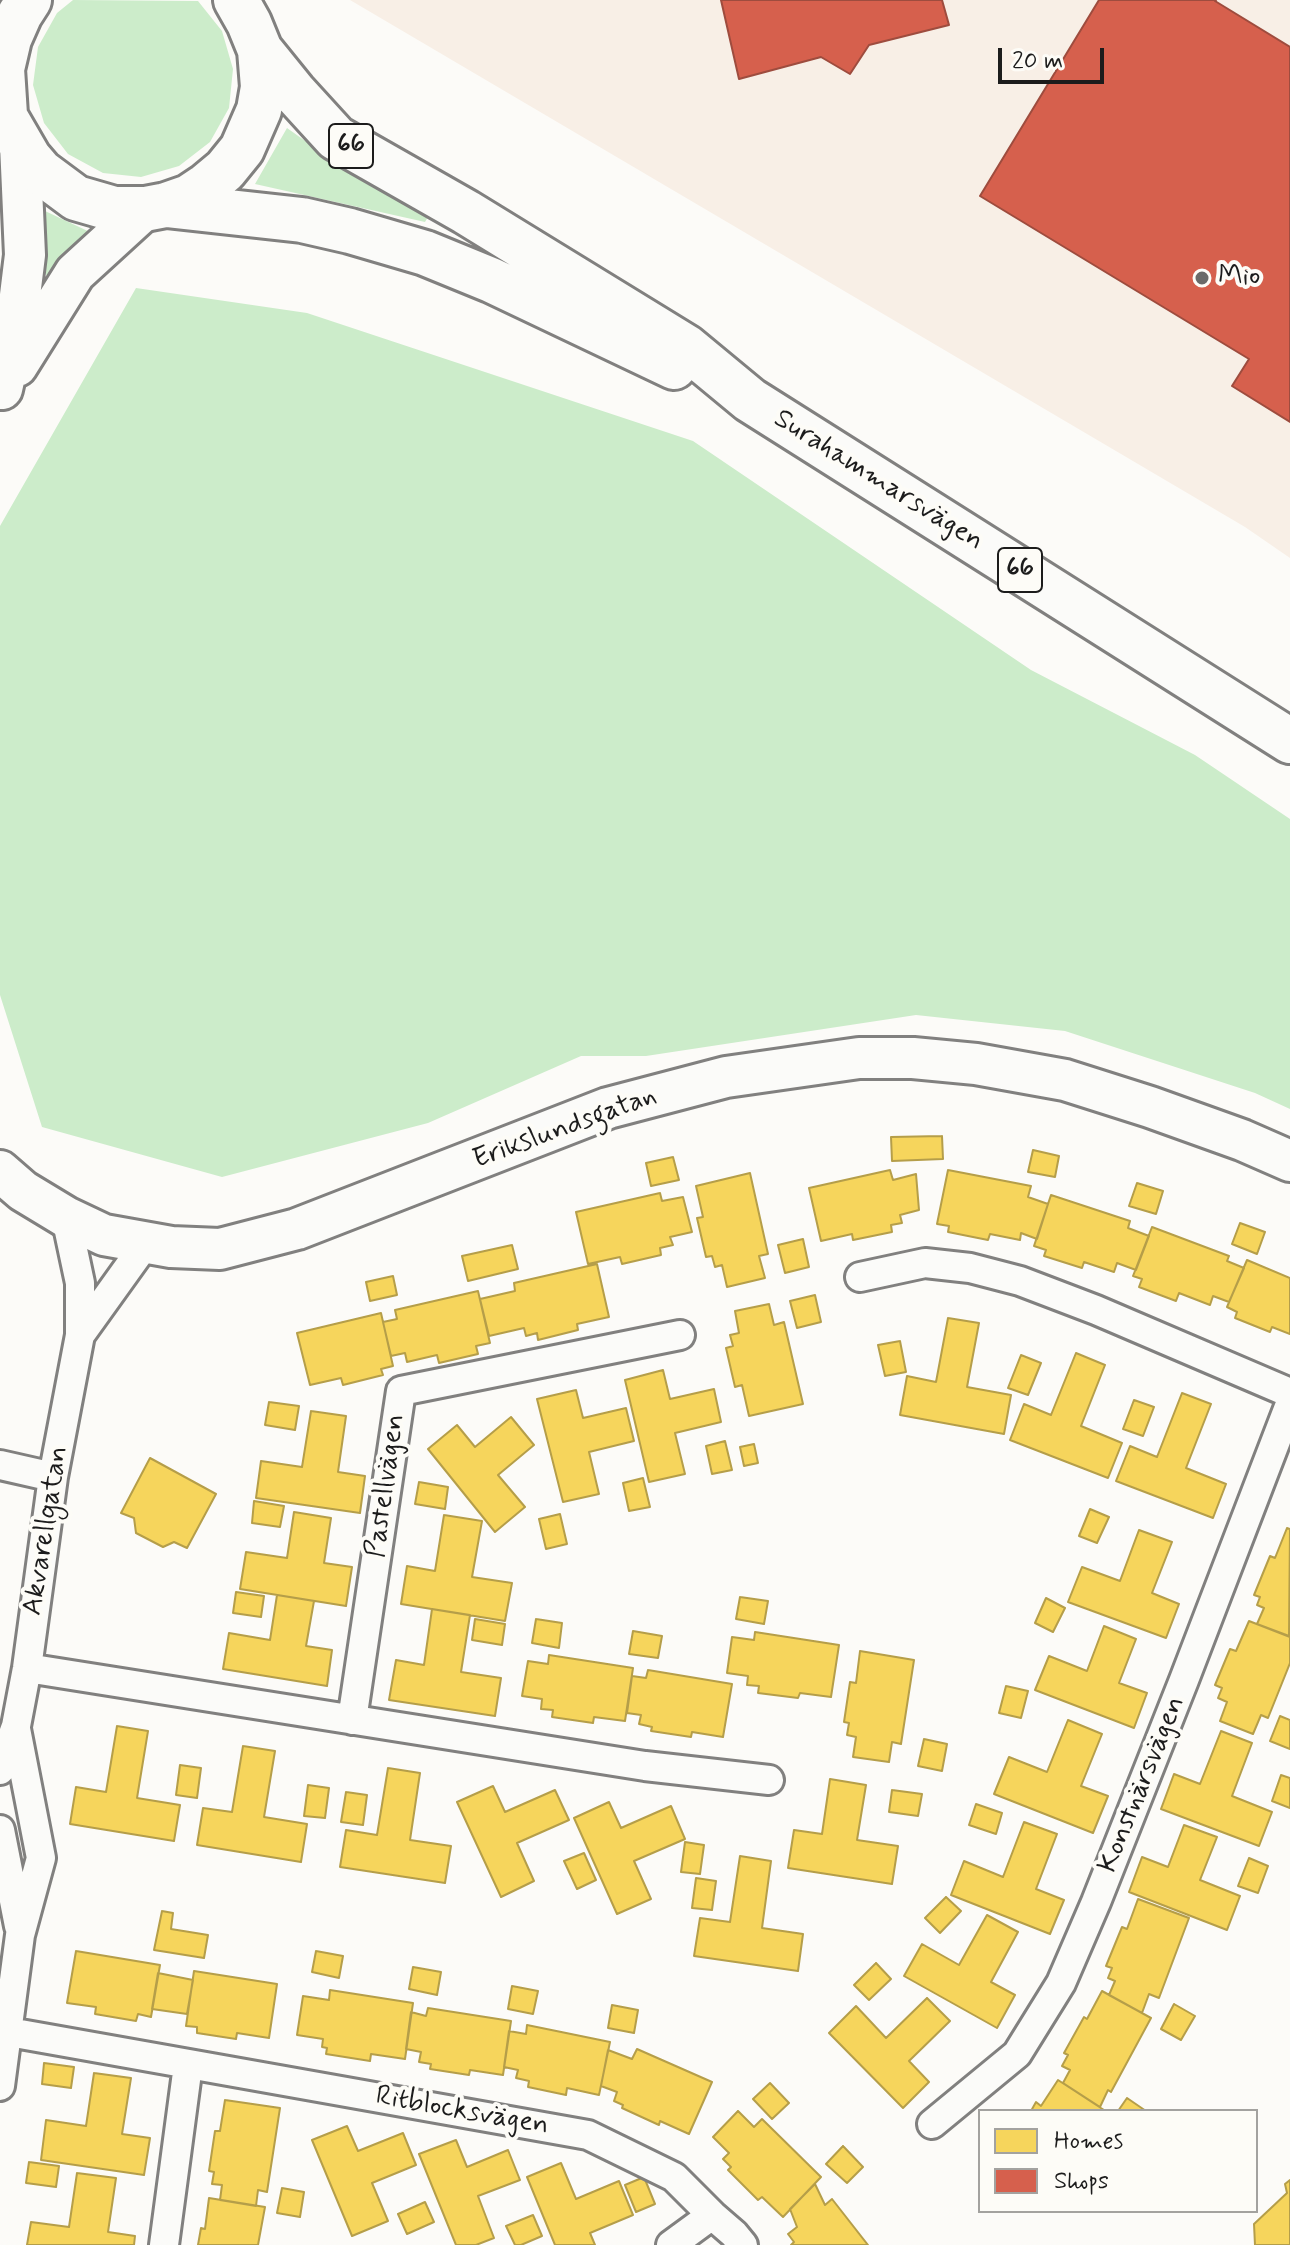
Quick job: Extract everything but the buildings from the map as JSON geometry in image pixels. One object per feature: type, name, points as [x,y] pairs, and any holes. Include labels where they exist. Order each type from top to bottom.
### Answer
[{"type":"main road","points":[[8,122],[2,69],[9,39],[29,0]]},
{"type":"main road","name":"66","points":[[8,122],[41,172],[76,198],[114,209],[156,207],[189,197],[225,170],[242,149],[259,110],[263,87],[250,18]]},
{"type":"main road","name":"Surahammarsvägen","points":[[250,18],[294,92],[336,138],[466,212],[686,347],[750,400],[1290,741]]},
{"type":"main road","name":"Surahammarsvägen","points":[[156,207],[302,220],[425,253],[491,280],[638,351],[750,400]]},
{"type":"street","points":[[1,391],[16,328],[25,255],[8,122]]},
{"type":"street","points":[[1,391],[75,273],[156,207]]},
{"type":"street","name":"Erikslundsgatan","points":[[0,1171],[23,1191],[104,1235],[171,1247],[220,1249],[297,1229],[353,1209],[608,1108],[726,1077],[859,1058],[913,1058],[976,1064],[1065,1080],[1176,1116],[1290,1161]]},
{"type":"street","name":"Akvarellgatan","points":[[0,1770],[16,1726],[27,1668],[53,1477],[80,1335],[80,1283],[66,1217]]},
{"type":"street","name":"Akvarellgatan","points":[[80,1335],[146,1243]]},
{"type":"street","points":[[860,1277],[925,1263],[970,1268],[1020,1281],[1290,1393]]},
{"type":"street","name":"Pastellvägen","points":[[352,1720],[401,1391],[680,1335]]},
{"type":"street","name":"Konstnärsvägen","points":[[932,2124],[1017,2054],[1061,1983],[1184,1680],[1290,1404]]},
{"type":"street","points":[[0,1465],[53,1477]]},
{"type":"street","points":[[27,1668],[645,1766],[769,1780]]},
{"type":"street","name":"Akvarellgatan","points":[[0,2086],[20,1935],[41,1858],[16,1726]]},
{"type":"street","name":"Akvarellgatan","points":[[0,1830],[20,1935]]},
{"type":"street","name":"Ritblocksvägen","points":[[9,2032],[588,2135],[674,2177],[743,2245]]},
{"type":"street","points":[[164,2245],[188,2065]]},
{"type":"street","points":[[671,2245],[712,2215]]},
{"type":"shaded area","points":[[350,0],[1290,0],[1290,558],[1245,527]]},
{"type":"green space","points":[[73,0],[198,1],[222,31],[233,69],[229,108],[210,142],[179,166],[141,177],[103,173],[68,154],[44,123],[33,85],[38,47],[57,13]]},
{"type":"green space","points":[[287,128],[339,165],[429,215],[425,222],[255,184]]},
{"type":"green space","points":[[45,211],[92,233],[52,278],[46,275],[42,217]]},
{"type":"green space","points":[[136,288],[307,313],[693,441],[1031,670],[1195,755],[1290,819],[1290,1109],[1255,1093],[1065,1031],[916,1015],[646,1056],[581,1056],[428,1123],[222,1177],[42,1127],[0,995],[0,526]]},
{"type":"place","name":"Mio","points":[[1202,278]]}]
